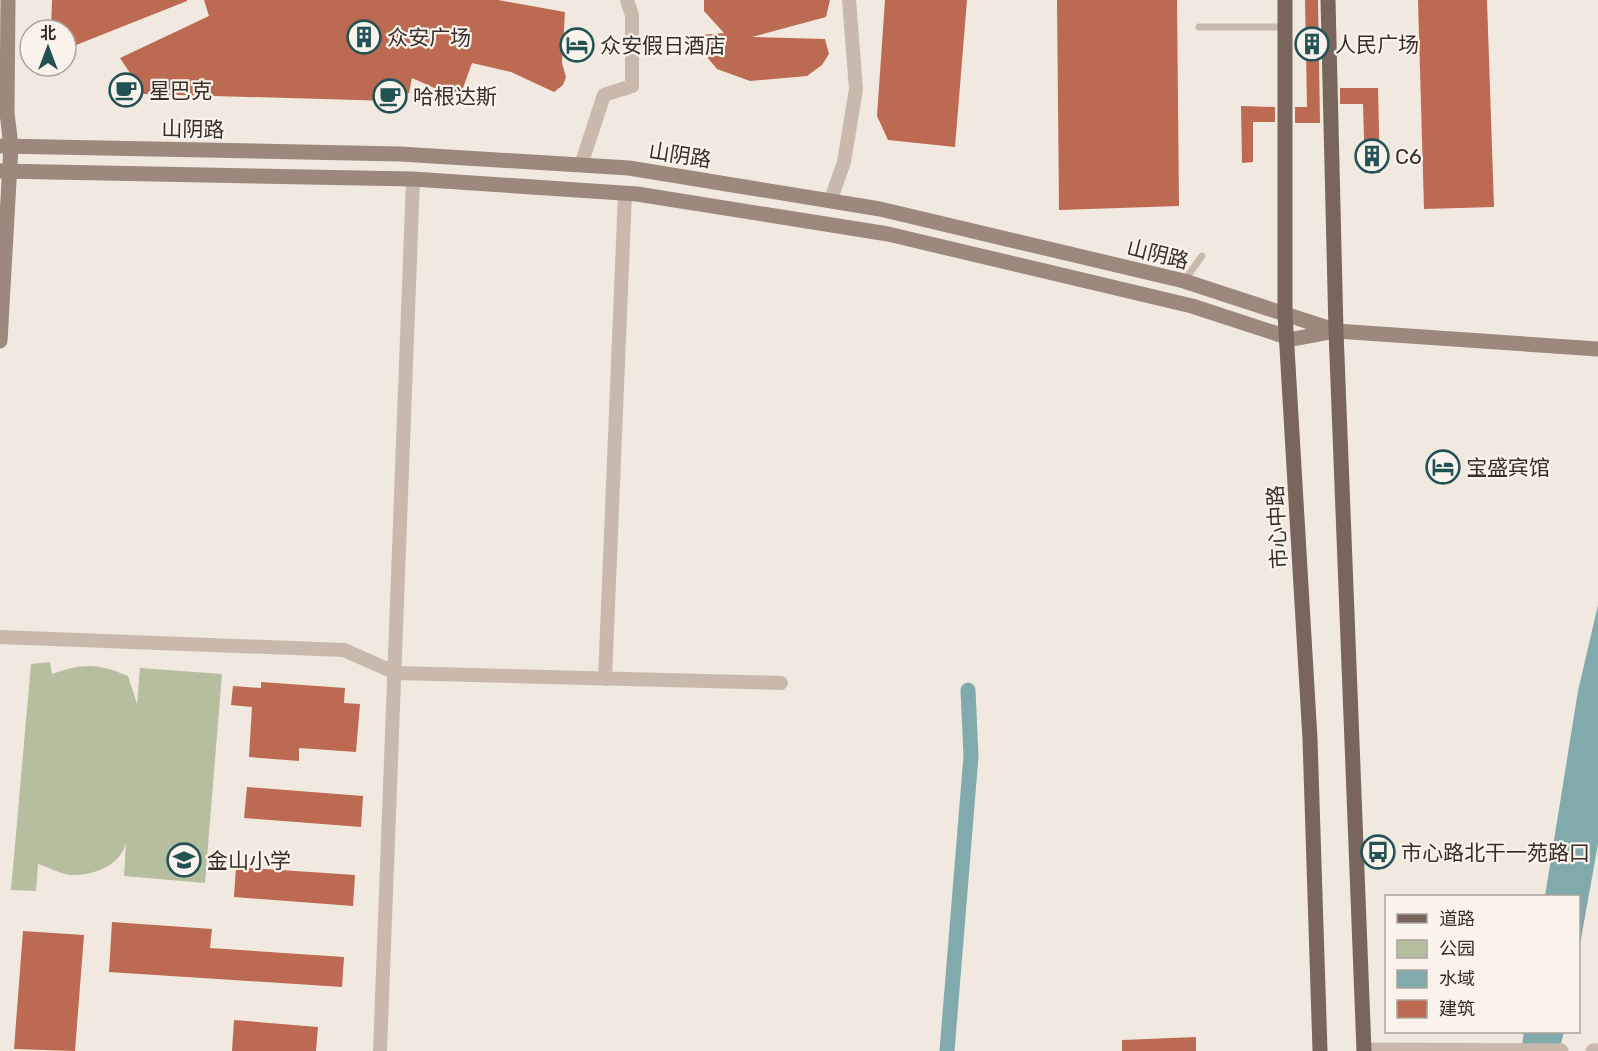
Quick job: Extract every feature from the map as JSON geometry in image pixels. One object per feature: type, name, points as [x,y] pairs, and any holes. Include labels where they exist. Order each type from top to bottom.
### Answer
[{"type":"main road","points":[[0,341],[8,112],[8,0]]},
{"type":"main road","name":"市心中路","points":[[1285,0],[1285,314],[1310,739],[1320,1051]]},
{"type":"main road","points":[[1328,0],[1336,331],[1364,1051]]},
{"type":"main road","name":"山阴路","points":[[6,146],[400,154],[629,168],[831,199],[1184,281],[1336,331]]},
{"type":"main road","name":"山阴路","points":[[5,171],[413,178],[625,193],[838,224],[888,234],[1192,306],[1293,339],[1336,331],[1598,349]]},
{"type":"street","points":[[581,165],[604,95],[632,86],[632,15],[627,0]]},
{"type":"street","points":[[831,199],[844,162],[856,89],[849,0]]},
{"type":"street","points":[[380,1051],[413,178]]},
{"type":"street","points":[[605,679],[625,193]]},
{"type":"street","points":[[0,637],[344,650],[396,673],[781,683]]},
{"type":"street","points":[[1364,1051],[1494,1049],[1561,1051]]},
{"type":"street","points":[[1593,1051],[1598,1051]]},
{"type":"lane","points":[[1199,27],[1286,27]]},
{"type":"lane","points":[[1184,281],[1202,256]]},
{"type":"green space","points":[[50,662],[52,674],[81,666],[90,666],[128,676],[137,704],[140,668],[222,674],[205,883],[124,876],[126,843],[118,858],[104,868],[88,874],[70,875],[38,864],[36,891],[11,890],[31,664]]},
{"type":"water","points":[[1598,605],[1598,844],[1580,944],[1580,895],[1545,895],[1578,691]]},
{"type":"water","points":[[1524,1033],[1564,1033],[1559,1051],[1521,1051]]},
{"type":"building","points":[[52,0],[187,0],[78,44],[78,18],[51,18]]},
{"type":"building","name":"众安广场","points":[[204,0],[498,0],[565,12],[562,63],[566,77],[563,85],[554,92],[511,72],[472,63],[459,99],[412,78],[409,93],[392,101],[144,94],[120,58],[209,16]]},
{"type":"building","points":[[704,0],[830,0],[826,17],[752,37],[825,39],[829,54],[822,65],[807,76],[750,81],[717,69],[701,50],[701,35],[724,33],[704,11]]},
{"type":"building","points":[[885,0],[967,0],[955,147],[888,140],[877,116]]},
{"type":"building","points":[[1057,0],[1177,0],[1179,206],[1059,210]]},
{"type":"building","points":[[1305,0],[1318,0],[1320,123],[1295,123],[1295,107],[1307,107]]},
{"type":"building","points":[[1418,0],[1487,0],[1494,207],[1424,209]]},
{"type":"building","points":[[1340,88],[1378,88],[1380,173],[1365,173],[1363,104],[1340,104]]},
{"type":"building","points":[[1241,106],[1275,107],[1275,122],[1253,122],[1253,162],[1242,163]]},
{"type":"building","points":[[261,682],[345,688],[344,703],[360,704],[356,752],[299,748],[299,761],[249,757],[252,707],[231,705],[233,686],[261,688]]},
{"type":"building","points":[[247,787],[363,796],[361,827],[244,818]]},
{"type":"building","points":[[236,867],[355,875],[353,906],[234,897]]},
{"type":"building","points":[[112,922],[212,929],[210,948],[344,957],[342,987],[109,972]]},
{"type":"building","points":[[23,931],[84,935],[75,1051],[14,1049]]},
{"type":"building","points":[[234,1020],[318,1027],[316,1051],[232,1051]]},
{"type":"building","points":[[1196,1037],[1196,1051],[1122,1051],[1122,1040]]},
{"type":"waterway","points":[[947,1051],[971,756],[968,690]]},
{"type":"place","name":"众安广场","points":[[364,37]]},
{"type":"place","name":"人民广场","points":[[1312,44]]},
{"type":"place","name":"众安假日酒店","points":[[577,45]]},
{"type":"place","name":"星巴克","points":[[126,90]]},
{"type":"place","name":"哈根达斯","points":[[390,96]]},
{"type":"place","name":"C6","points":[[1372,156]]},
{"type":"place","name":"宝盛宾馆","points":[[1443,467]]},
{"type":"place","name":"市心路北干一苑路口","points":[[1378,852]]},
{"type":"place","name":"金山小学","points":[[184,860]]}]
